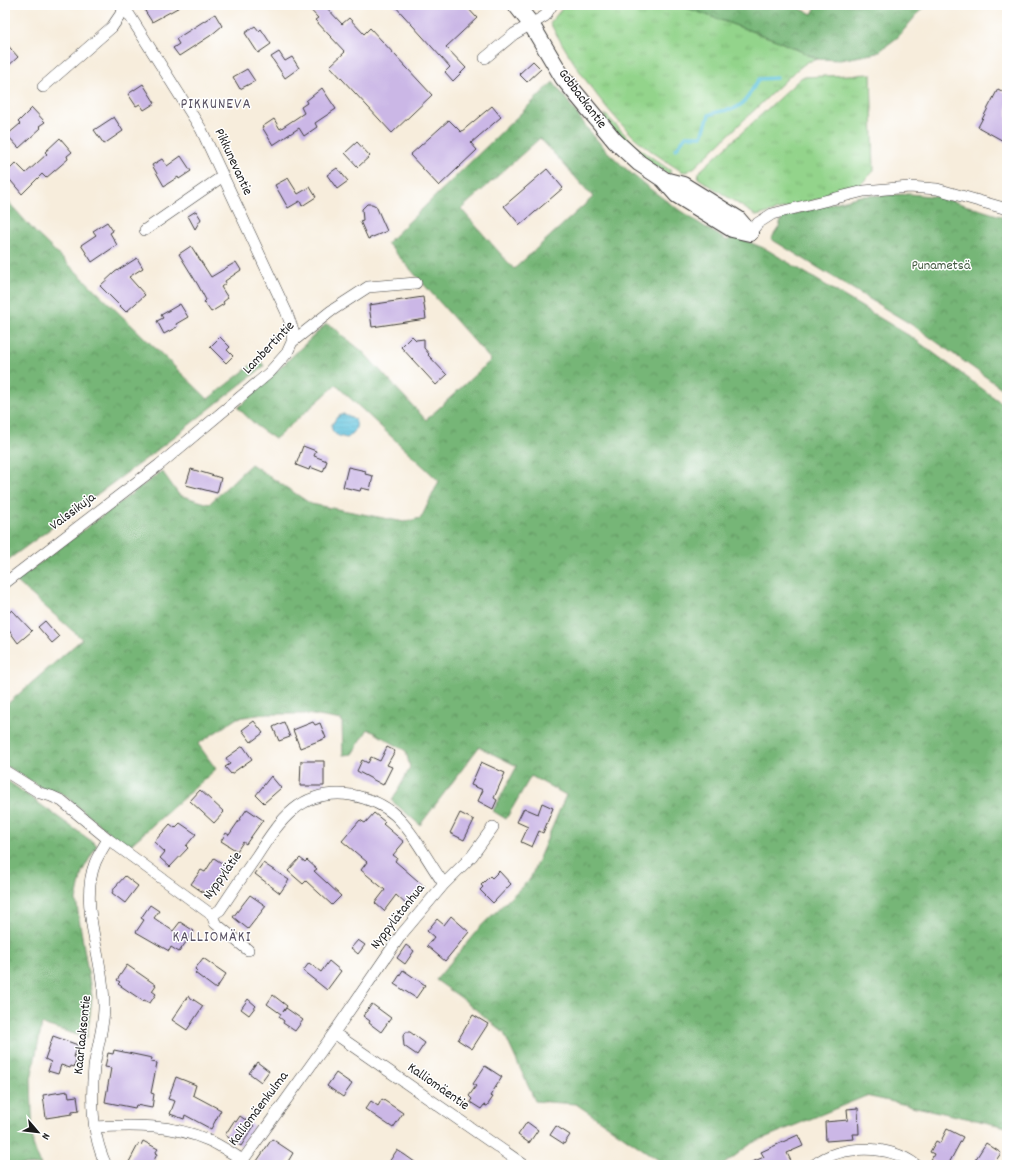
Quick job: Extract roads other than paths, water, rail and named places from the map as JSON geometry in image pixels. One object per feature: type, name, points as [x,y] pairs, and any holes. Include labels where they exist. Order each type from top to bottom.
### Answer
[{"type":"street","name":"Gobbackantie","points":[[516,5],[531,24],[563,78],[604,129],[639,163],[663,179],[677,195],[732,229],[750,233]]},
{"type":"street","points":[[485,58],[514,34],[545,16],[552,5]]},
{"type":"street","points":[[43,87],[112,27],[124,6]]},
{"type":"street","name":"Pikkunevantie","points":[[124,6],[201,129],[286,311],[293,330],[292,342]]},
{"type":"street","points":[[145,230],[223,176]]},
{"type":"street","points":[[750,233],[758,223],[772,214],[864,191],[909,187],[938,189],[1007,209]]},
{"type":"street","name":"Lambertintie","points":[[159,465],[269,372],[287,353],[292,342],[331,311],[368,288],[416,283]]},
{"type":"street","name":"Valssikuja","points":[[5,583],[159,465]]},
{"type":"street","name":"Nyppylätie","points":[[5,771],[40,793],[52,796],[62,801],[108,839],[212,915],[220,910],[284,817],[303,803],[325,795],[345,795],[364,798],[383,806],[394,814],[408,830],[444,884]]},
{"type":"street","name":"Nyppylätanhua","points":[[334,1033],[400,935],[444,884],[472,856],[493,826]]},
{"type":"street","name":"Kaarlaaksontie","points":[[106,1165],[100,1153],[95,1128],[93,1090],[94,1066],[104,1008],[103,984],[94,936],[90,894],[95,863],[108,839]]},
{"type":"street","points":[[212,915],[215,924],[248,950]]},
{"type":"street","name":"Kalliomäenkulma","points":[[95,1128],[129,1125],[156,1127],[184,1132],[208,1140],[246,1162],[334,1033]]},
{"type":"street","name":"Kalliomäentie","points":[[334,1033],[524,1165]]},
{"type":"street","points":[[814,1165],[834,1154],[855,1149],[887,1151],[908,1159],[916,1165]]},
{"type":"water","points":[[343,414],[353,418],[356,424],[356,428],[347,438],[336,435],[331,426],[337,417]]},
{"type":"waterway","points":[[676,149],[686,136],[702,136],[709,115],[733,109],[742,104],[759,79],[777,78]]},
{"type":"district","name":"PIKKUNEVA","points":[[216,105]]},
{"type":"district","name":"KALLIOMÄKI","points":[[212,938]]},
{"type":"park label","name":"Punametsä","points":[[941,266]]}]
